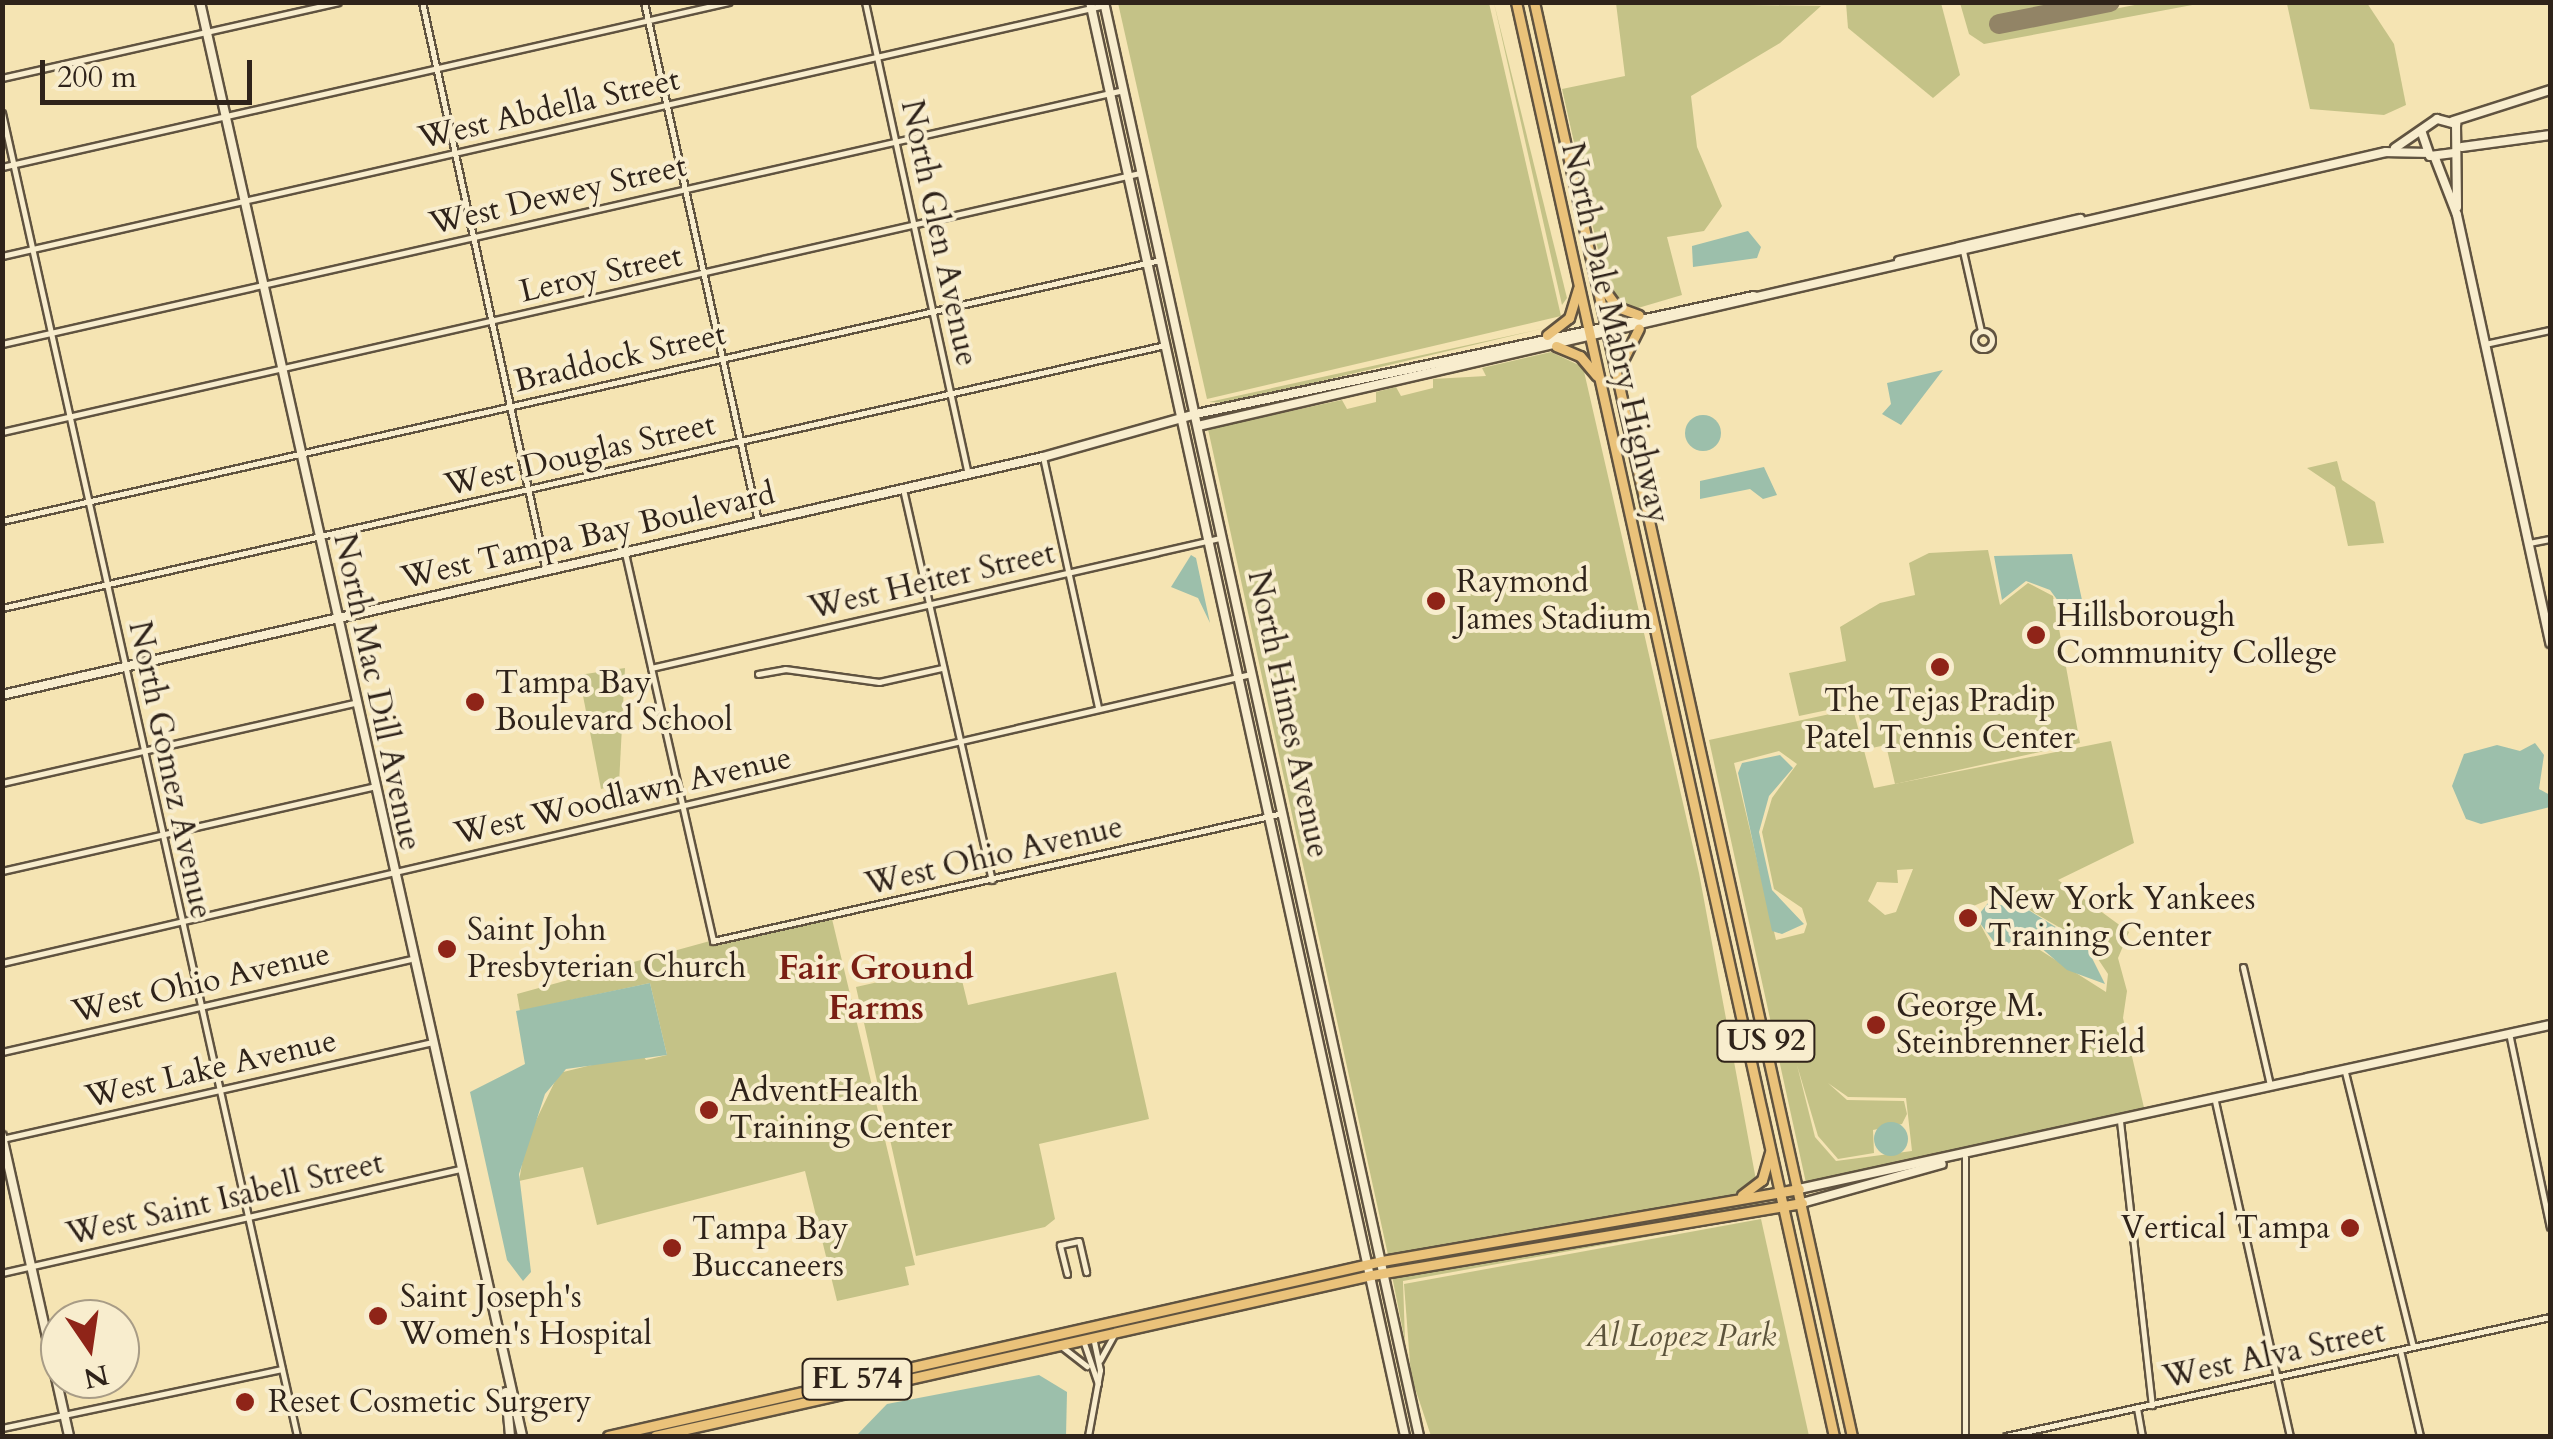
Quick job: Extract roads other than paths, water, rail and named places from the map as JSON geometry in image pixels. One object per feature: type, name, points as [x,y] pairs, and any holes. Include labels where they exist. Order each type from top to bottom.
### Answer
[{"type":"main road","name":"North Dale Mabry Highway","points":[[1516,2],[1834,1436]]},
{"type":"main road","name":"North Dale Mabry Highway","points":[[1534,2],[1852,1436]]},
{"type":"main road","points":[[1597,278],[1616,306],[1639,316]]},
{"type":"main road","points":[[1547,336],[1569,318],[1578,285]]},
{"type":"main road","points":[[1618,374],[1624,346],[1639,328]]},
{"type":"main road","points":[[1556,346],[1580,356],[1599,378]]},
{"type":"main road","points":[[1686,764],[1703,760]]},
{"type":"main road","points":[[1735,1198],[1762,1180],[1771,1148]]},
{"type":"main road","name":"FL 574","points":[[608,1436],[1382,1260],[1799,1189]]},
{"type":"main road","name":"FL 574","points":[[655,1436],[1372,1275],[1802,1203]]},
{"type":"street","name":"North Mac Dill Avenue","points":[[200,2],[506,1392],[510,1436]]},
{"type":"street","points":[[2,78],[338,2]]},
{"type":"street","points":[[422,2],[546,571]]},
{"type":"street","points":[[644,2],[758,522]]},
{"type":"street","points":[[2,167],[730,2]]},
{"type":"street","name":"North Glen Avenue","points":[[866,2],[968,474]]},
{"type":"street","name":"West Abdella Street","points":[[2,256],[1104,4]]},
{"type":"street","name":"North Himes Avenue","points":[[1104,4],[1419,1436]]},
{"type":"street","name":"North Himes Avenue","points":[[1091,5],[1405,1436]]},
{"type":"street","points":[[1103,58],[1116,55]]},
{"type":"street","name":"West Dewey Street","points":[[2,344],[1124,90]]},
{"type":"street","points":[[2457,215],[2458,151],[2452,121],[2550,90]]},
{"type":"street","name":"North Gomez Avenue","points":[[2,113],[198,1006],[297,1436]]},
{"type":"street","name":"West Tampa Bay Boulevard","points":[[2,695],[1043,457],[1184,423],[1196,414],[1588,326],[1754,296],[2386,152],[2422,134],[2437,118],[2452,121]]},
{"type":"street","points":[[2422,134],[2457,215],[2550,643]]},
{"type":"street","points":[[2458,151],[2550,135]]},
{"type":"street","name":"West Tampa Bay Boulevard","points":[[2386,152],[2431,156],[2458,151]]},
{"type":"street","name":"Leroy Street","points":[[2,432],[1142,173]]},
{"type":"street","points":[[1962,248],[1981,331]]},
{"type":"street","name":"Braddock Street","points":[[2,521],[1162,259]]},
{"type":"street","name":"West Tampa Bay Boulevard","points":[[1184,423],[1198,427],[1491,362],[1639,328],[1754,296]]},
{"type":"street","points":[[2485,344],[2550,330]]},
{"type":"street","name":"West Douglas Street","points":[[2,608],[1167,344]]},
{"type":"street","points":[[1488,348],[1491,362]]},
{"type":"street","points":[[1464,354],[1467,367]]},
{"type":"street","points":[[1389,371],[1392,384]]},
{"type":"street","points":[[1191,392],[1208,406],[1230,407]]},
{"type":"street","points":[[1281,396],[1284,408]]},
{"type":"street","points":[[1043,457],[1098,709]]},
{"type":"street","points":[[904,489],[992,880]]},
{"type":"street","name":"West Heiter Street","points":[[650,668],[1223,537]]},
{"type":"street","points":[[2528,543],[2550,538]]},
{"type":"street","points":[[625,553],[681,804]]},
{"type":"street","points":[[758,674],[785,669],[880,682],[942,668]]},
{"type":"street","name":"West Woodlawn Avenue","points":[[2,963],[1253,674]]},
{"type":"street","points":[[2,783],[354,703]]},
{"type":"street","points":[[2,870],[372,786]]},
{"type":"street","name":"West Ohio Avenue","points":[[681,804],[713,941],[1284,813]]},
{"type":"street","name":"West Ohio Avenue","points":[[2,1052],[410,958]]},
{"type":"street","points":[[2242,967],[2271,1088]]},
{"type":"street","points":[[1306,978],[1319,975]]},
{"type":"street","points":[[1799,1189],[1965,1157],[2550,1025]]},
{"type":"street","points":[[2509,1033],[2550,1227]]},
{"type":"street","name":"West Lake Avenue","points":[[3,1138],[429,1043]]},
{"type":"street","points":[[2345,1072],[2413,1347]]},
{"type":"street","points":[[2215,1100],[2290,1436]]},
{"type":"street","points":[[2120,1122],[2152,1404]]},
{"type":"street","points":[[3,1138],[69,1436]]},
{"type":"street","points":[[1802,1203],[1965,1157]]},
{"type":"street","points":[[1965,1157],[1966,1436]]},
{"type":"street","name":"West Saint Isabell Street","points":[[2,1273],[457,1170]]},
{"type":"street","points":[[1066,1274],[1060,1245],[1079,1241],[1086,1272]]},
{"type":"street","name":"West Alva Street","points":[[2006,1436],[2550,1317]]},
{"type":"street","points":[[1090,1370],[1088,1339],[1098,1324]]},
{"type":"street","points":[[1078,1328],[1088,1339],[1100,1368]]},
{"type":"street","points":[[1088,1436],[1100,1368],[1117,1332]]},
{"type":"street","points":[[1058,1346],[1090,1370],[1098,1384]]},
{"type":"street","points":[[2400,1350],[2420,1436]]},
{"type":"street","points":[[2,1428],[282,1368]]},
{"type":"street","name":"North Mac Dill Avenue","points":[[506,1392],[522,1436]]},
{"type":"street","points":[[2137,1408],[2142,1436]]},
{"type":"place","name":"Raymond James Stadium","points":[[1436,601]]},
{"type":"place","name":"Hillsborough Community College","points":[[2036,635]]},
{"type":"place","name":"The Tejas Pradip Patel Tennis Center","points":[[1940,667]]},
{"type":"place","name":"Tampa Bay Boulevard School","points":[[475,702]]},
{"type":"place","name":"New York Yankees Training Center","points":[[1968,918]]},
{"type":"place","name":"Saint John Presbyterian Church","points":[[447,949]]},
{"type":"place","name":"George M. Steinbrenner Field","points":[[1876,1025]]},
{"type":"place","name":"AdventHealth Training Center","points":[[709,1110]]},
{"type":"place","name":"Vertical Tampa","points":[[2350,1228]]},
{"type":"place","name":"Tampa Bay Buccaneers","points":[[672,1248]]},
{"type":"place","name":"Saint Joseph's Women's Hospital","points":[[378,1316]]},
{"type":"place","name":"Reset Cosmetic Surgery","points":[[245,1402]]},
{"type":"district","name":"Fair Ground Farms","points":[[876,988]]},
{"type":"park label","name":"Al Lopez Park","points":[[1681,1336]]}]
